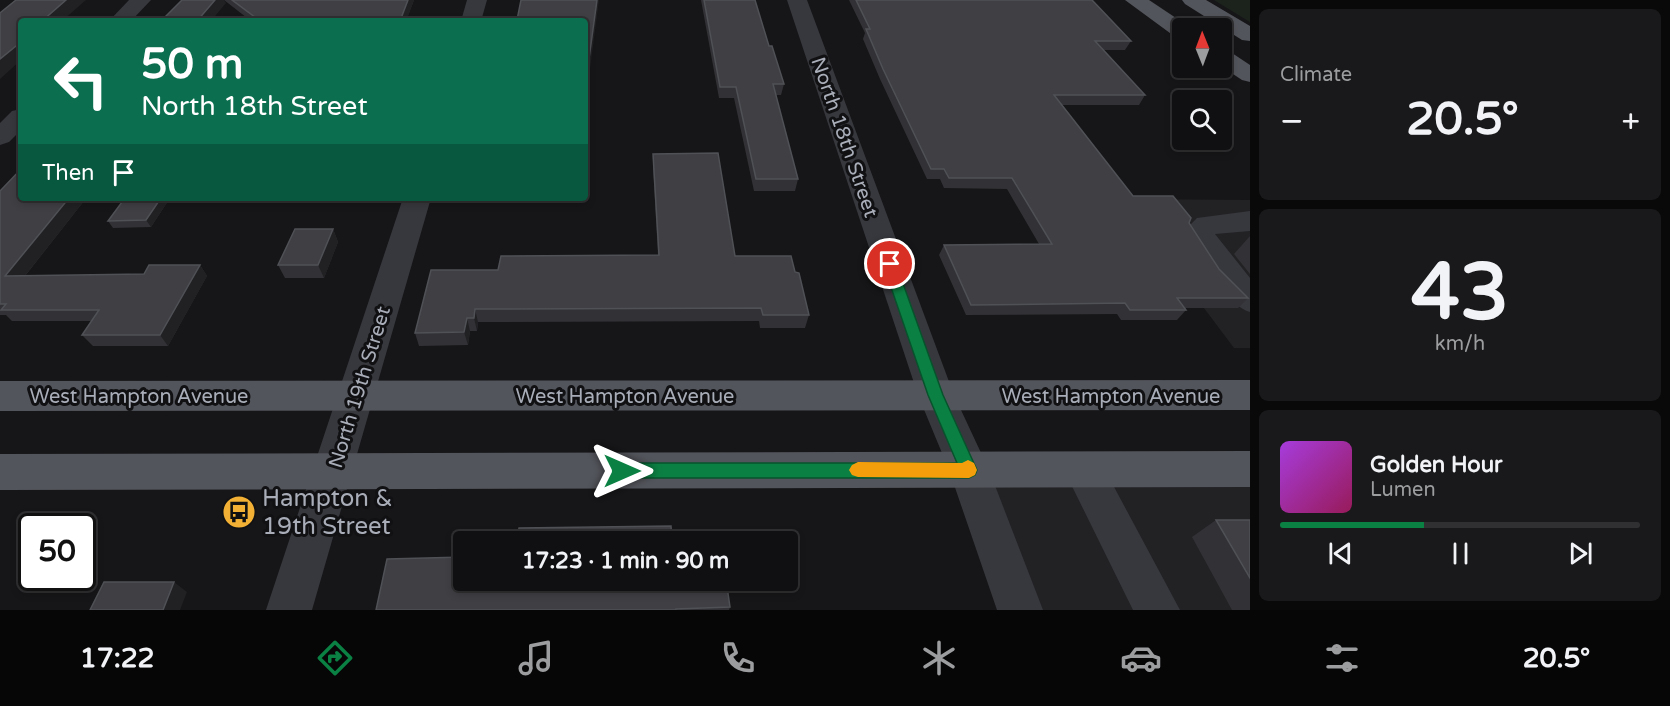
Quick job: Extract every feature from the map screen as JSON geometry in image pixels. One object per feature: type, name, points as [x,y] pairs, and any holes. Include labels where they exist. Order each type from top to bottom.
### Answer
[{"type":"main road","points":[[1135,0],[1172,24]]},
{"type":"main road","points":[[1192,0],[1250,35]]},
{"type":"main road","points":[[1232,63],[1250,75]]},
{"type":"main road","name":"West Hampton Avenue","points":[[0,396],[1250,395]]},
{"type":"main road","points":[[0,472],[1250,469]]},
{"type":"street","points":[[123,18],[141,0]]},
{"type":"street","points":[[472,18],[477,0]]},
{"type":"street","name":"North 18th Street","points":[[797,0],[936,395],[969,470],[1020,610]]},
{"type":"street","points":[[0,137],[18,119]]},
{"type":"street","name":"North 19th Street","points":[[289,610],[416,201]]},
{"type":"street","points":[[1250,221],[1207,225],[1198,232],[1210,252],[1250,300]]},
{"type":"street","points":[[1084,470],[1157,610]]},
{"type":"shaded area","points":[[1214,0],[1250,0],[1250,22]]},
{"type":"shaded area","points":[[1122,199],[1250,200],[1250,348],[1234,348]]},
{"type":"shaded area","points":[[1250,469],[1250,610],[1020,610],[969,470]]},
{"type":"building","points":[[16,0],[66,0],[45,18],[18,18],[18,44],[0,59],[0,13]]},
{"type":"building","points":[[182,0],[215,0],[200,18],[164,18]]},
{"type":"building","points":[[232,0],[408,0],[401,18],[256,18]]},
{"type":"building","points":[[521,0],[597,0],[588,66],[588,18],[517,18]]},
{"type":"building","points":[[704,0],[755,0],[784,84],[773,84],[798,179],[756,179],[736,87],[720,87]]},
{"type":"building","points":[[856,0],[1092,0],[1131,41],[1095,41],[1145,95],[1054,95],[1133,196],[1173,196],[1191,218],[1189,223],[1219,269],[1248,298],[1177,298],[1186,310],[1130,310],[1125,303],[971,305],[944,245],[1052,244],[1012,178],[949,178],[944,169],[931,169],[883,69],[866,29],[870,29]]},
{"type":"building","points":[[718,153],[735,256],[791,256],[795,272],[799,273],[809,315],[763,315],[761,308],[475,309],[474,318],[467,318],[464,332],[415,333],[431,270],[498,270],[501,256],[659,255],[653,154]]},
{"type":"building","points":[[18,172],[18,201],[67,201],[5,276],[144,274],[149,265],[200,265],[160,335],[82,335],[99,310],[1,310],[6,304],[0,304],[0,191]]},
{"type":"building","points":[[123,201],[159,201],[146,220],[108,221]]},
{"type":"building","points":[[295,229],[333,229],[318,265],[278,265]]},
{"type":"building","points":[[1216,520],[1250,520],[1250,578]]},
{"type":"building","points":[[671,526],[671,531],[519,531],[519,528]]},
{"type":"building","points":[[453,557],[453,591],[728,591],[730,607],[676,610],[376,610],[387,559]]},
{"type":"building","points":[[104,582],[174,582],[163,610],[90,610]]},
{"type":"slow traffic","points":[[858,470],[969,470],[968,468]]},
{"type":"place","name":"Hampton & 19th Street","points":[[239,512]]},
{"type":"route","points":[[622,471],[969,470],[936,395],[890,264]]}]
